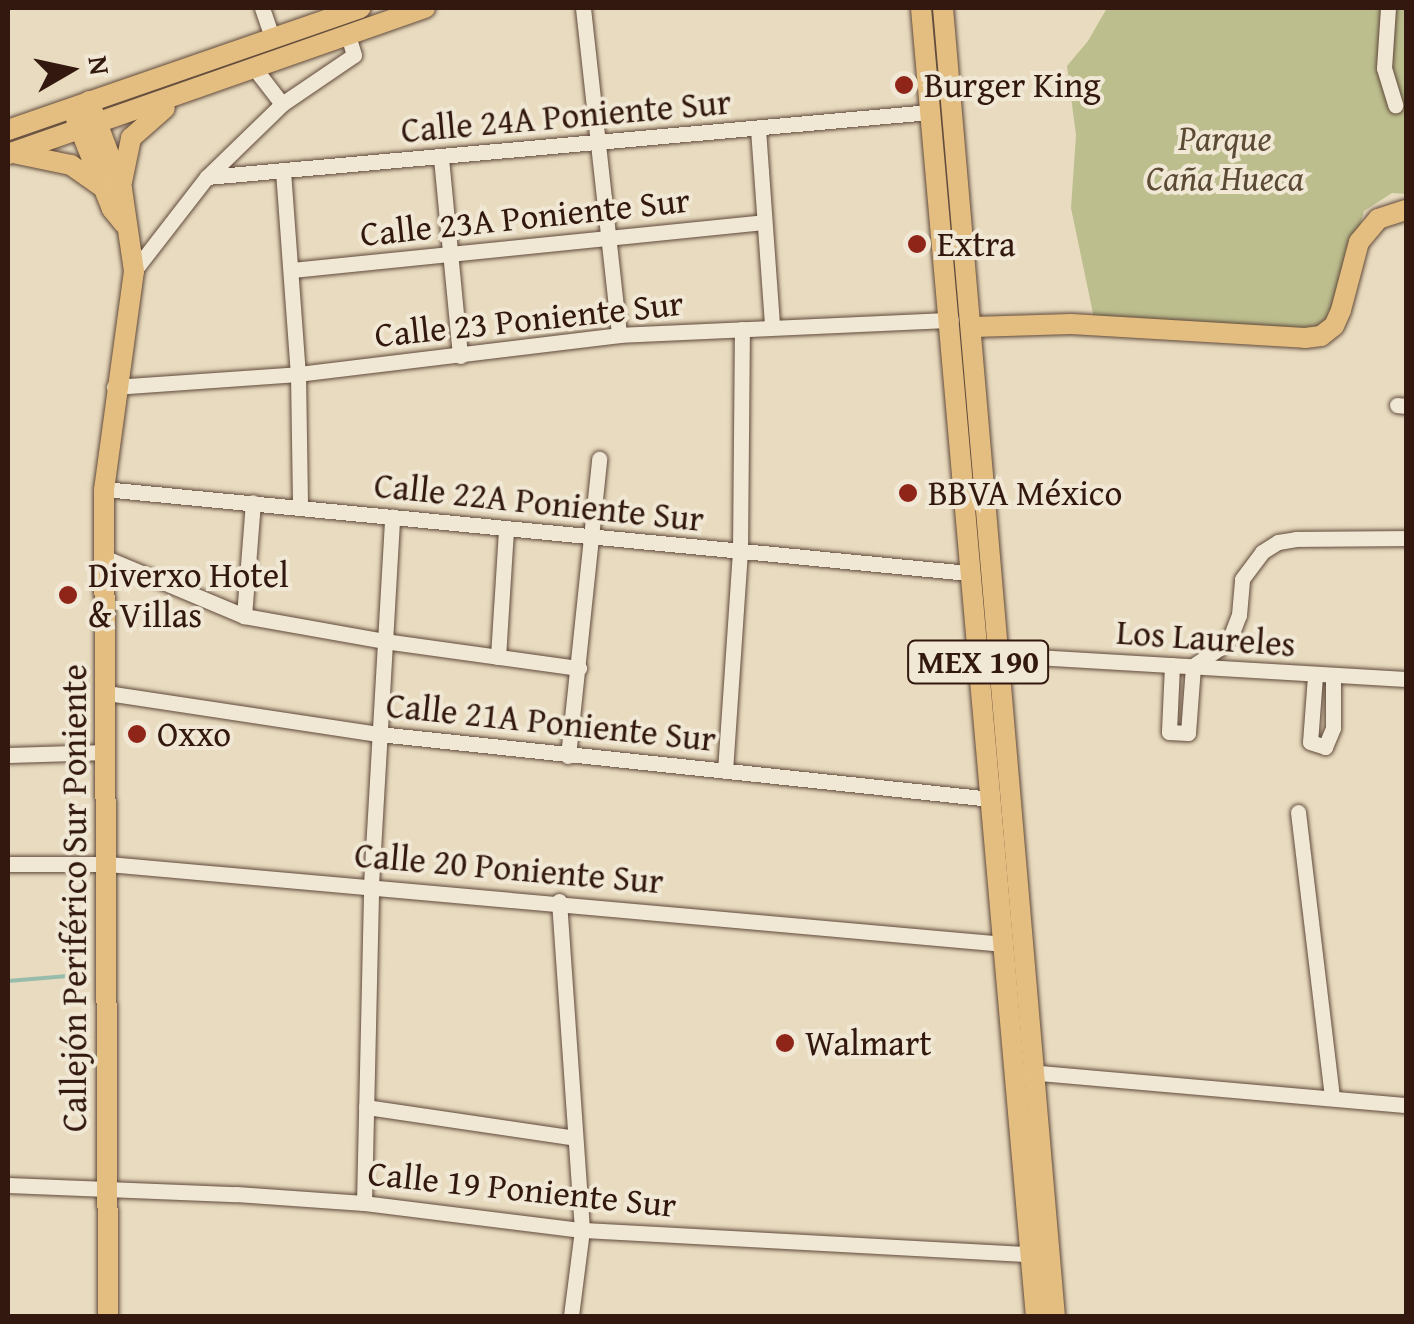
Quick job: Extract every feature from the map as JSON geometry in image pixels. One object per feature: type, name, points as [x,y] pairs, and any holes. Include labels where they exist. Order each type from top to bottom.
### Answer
[{"type":"main road","points":[[8,130],[360,8]]},
{"type":"main road","points":[[10,153],[425,8]]},
{"type":"main road","name":"MEX 190","points":[[921,8],[951,320],[968,573],[1004,944],[1025,1072],[1055,1316]]},
{"type":"main road","name":"MEX 190","points":[[943,8],[1001,655],[1036,1316]]},
{"type":"main road","points":[[112,188],[131,138],[149,118],[194,91]]},
{"type":"main road","points":[[81,104],[125,226],[134,270]]},
{"type":"main road","points":[[10,153],[71,165],[112,188]]},
{"type":"main road","points":[[973,327],[1071,324],[1321,336],[1334,326],[1341,310],[1359,242],[1378,219],[1406,210]]},
{"type":"main road","name":"Callejón Periférico Sur Poniente","points":[[108,1316],[104,489],[114,387],[134,270]]},
{"type":"street","points":[[262,8],[272,37]]},
{"type":"street","points":[[583,8],[601,141],[619,335]]},
{"type":"street","points":[[1388,8],[1384,68],[1395,105]]},
{"type":"street","name":"Callejón Periférico Sur Poniente","points":[[134,270],[206,177],[282,104],[354,55],[348,35]]},
{"type":"street","points":[[255,69],[282,104]]},
{"type":"street","name":"Calle 24A Poniente Sur","points":[[206,177],[930,112]]},
{"type":"street","points":[[758,129],[772,326]]},
{"type":"street","points":[[441,158],[460,356]]},
{"type":"street","points":[[283,171],[298,374],[300,507]]},
{"type":"street","name":"Calle 23A Poniente Sur","points":[[292,270],[764,222]]},
{"type":"street","name":"Calle 23 Poniente Sur","points":[[114,387],[298,374],[619,335],[951,320]]},
{"type":"street","points":[[725,771],[740,551],[742,329]]},
{"type":"street","points":[[568,756],[600,459]]},
{"type":"street","name":"Calle 22A Poniente Sur","points":[[104,489],[968,573]]},
{"type":"street","points":[[244,616],[252,502]]},
{"type":"street","points":[[364,1202],[372,886],[392,518]]},
{"type":"street","points":[[498,657],[506,531]]},
{"type":"street","points":[[1172,665],[1172,733],[1190,730],[1194,666],[1220,648],[1232,633],[1239,615],[1242,579],[1262,552],[1278,542],[1406,538]]},
{"type":"street","points":[[106,558],[244,616],[384,641],[580,668]]},
{"type":"street","name":"Los Laureles","points":[[1001,655],[1406,679]]},
{"type":"street","points":[[1315,676],[1310,742],[1324,746],[1333,728],[1333,676]]},
{"type":"street","name":"Calle 21A Poniente Sur","points":[[106,693],[379,734],[991,799]]},
{"type":"street","points":[[8,755],[108,752]]},
{"type":"street","points":[[1298,812],[1332,1098]]},
{"type":"street","name":"Calle 20 Poniente Sur","points":[[8,864],[108,864],[559,901],[1004,944]]},
{"type":"street","points":[[559,901],[582,1230],[570,1316]]},
{"type":"street","points":[[1025,1072],[1406,1105]]},
{"type":"street","points":[[366,1106],[576,1138]]},
{"type":"street","name":"Calle 19 Poniente Sur","points":[[8,1185],[364,1202],[582,1230],[1031,1254]]},
{"type":"green space","name":"Parque Caña Hueca","points":[[1107,8],[1406,8],[1406,194],[1392,193],[1364,211],[1332,322],[1307,332],[1095,323],[1071,208],[1076,135],[1067,66],[1088,41]]},
{"type":"waterway","points":[[8,981],[68,976]]},
{"type":"place","name":"Burger King","points":[[904,85]]},
{"type":"place","name":"Extra","points":[[917,244]]},
{"type":"place","name":"BBVA México","points":[[908,493]]},
{"type":"place","name":"Diverxo Hotel & Villas","points":[[68,595]]},
{"type":"place","name":"Oxxo","points":[[137,734]]},
{"type":"place","name":"Walmart","points":[[785,1043]]}]
